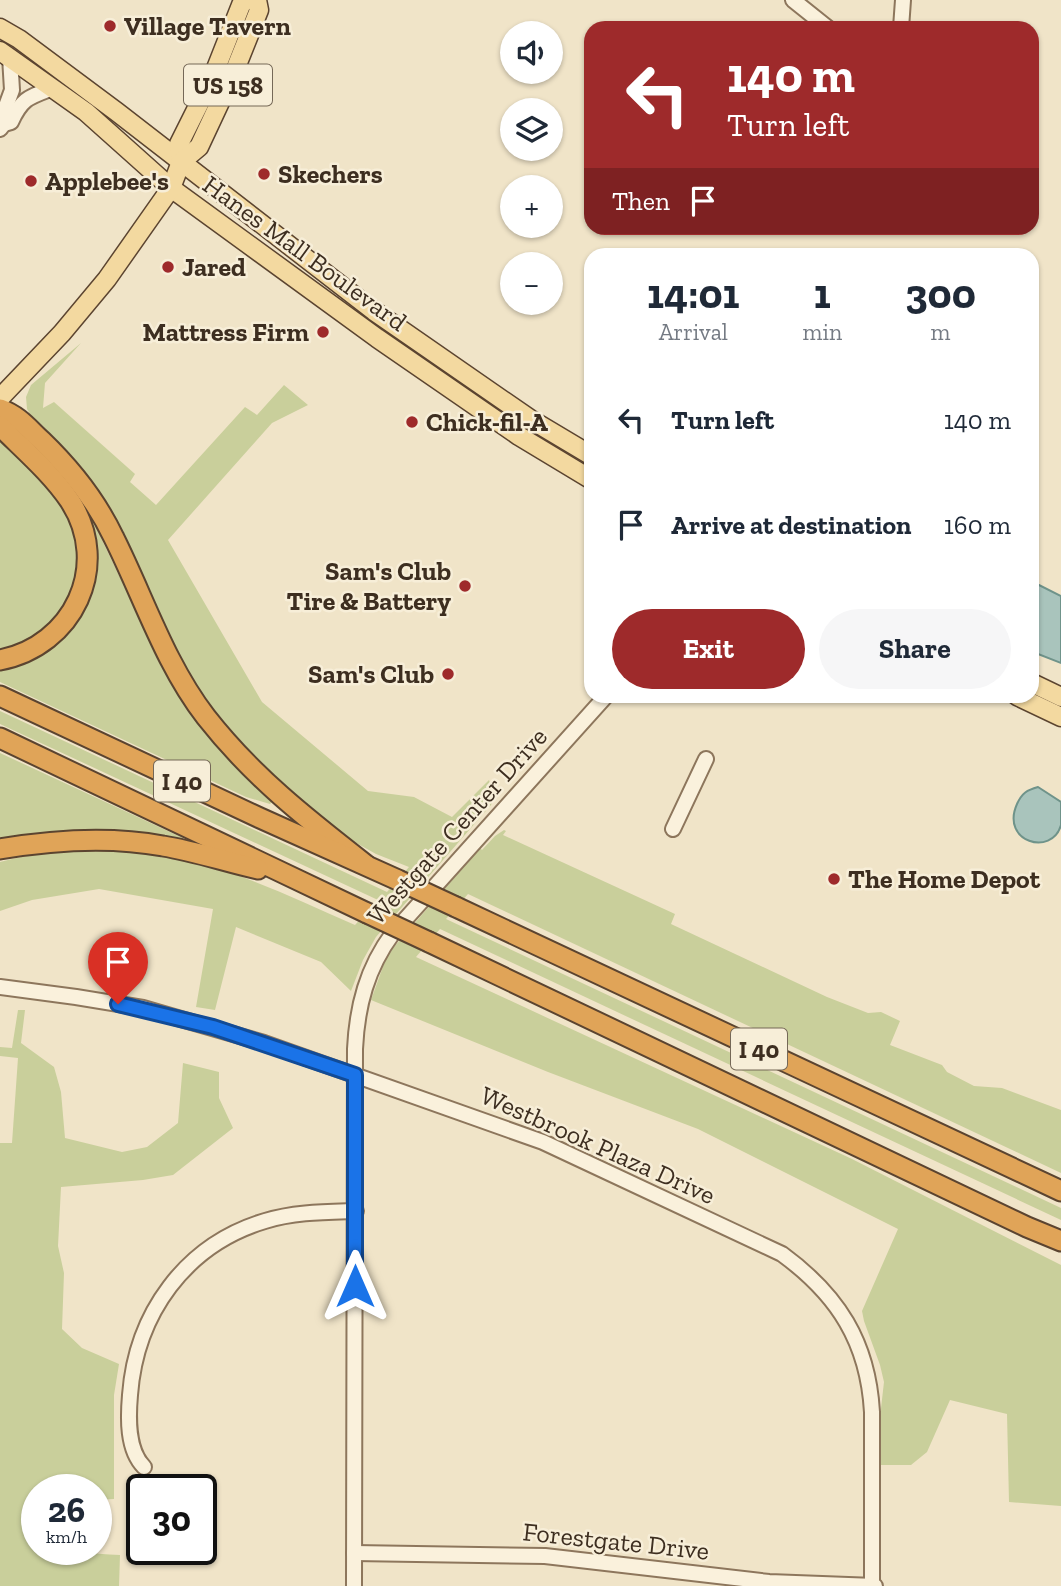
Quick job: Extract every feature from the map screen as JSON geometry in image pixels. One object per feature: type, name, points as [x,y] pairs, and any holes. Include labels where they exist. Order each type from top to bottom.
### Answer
[{"type":"highway","points":[[0,409],[15,415],[56,454],[99,512],[114,537],[154,626],[206,717],[257,776],[295,810],[366,864]]},
{"type":"highway","points":[[0,426],[51,477],[71,503],[83,530],[87,560],[82,591],[60,629],[41,645],[17,657],[0,660]]},
{"type":"highway","name":"I 40","points":[[0,696],[260,818],[366,864],[1061,1191]]},
{"type":"highway","name":"I 40","points":[[0,738],[1061,1241]]},
{"type":"highway","points":[[0,849],[71,841],[145,843],[293,878]]},
{"type":"highway","points":[[1027,1227],[1061,1248]]},
{"type":"main road","name":"US 158","points":[[181,162],[179,144],[213,76],[241,5],[246,0]]},
{"type":"main road","name":"US 158","points":[[0,398],[62,333],[107,279],[170,188],[181,162],[199,148],[259,10],[257,0]]},
{"type":"main road","name":"Hanes Mall Boulevard","points":[[0,28],[53,64],[384,318],[530,419],[584,451]]},
{"type":"main road","name":"Hanes Mall Boulevard","points":[[5,54],[86,112],[170,188],[377,338],[519,436],[584,475]]},
{"type":"main road","points":[[1039,686],[1061,697]]},
{"type":"main road","points":[[1032,703],[1061,717]]},
{"type":"street","points":[[793,0],[819,21]]},
{"type":"street","points":[[902,21],[903,0]]},
{"type":"street","points":[[5,54],[12,90],[2,117],[2,127],[11,122],[24,100],[53,88]]},
{"type":"street","name":"Westgate Center Drive","points":[[354,1586],[355,1075],[356,1030],[360,1004],[371,970],[385,943],[600,703]]},
{"type":"street","points":[[673,829],[706,760]]},
{"type":"street","name":"Westbrook Plaza Drive","points":[[0,988],[152,1010],[252,1039],[543,1142],[782,1254],[820,1285],[837,1307],[852,1331],[864,1361],[871,1390],[874,1586]]},
{"type":"street","points":[[144,1467],[138,1462],[131,1440],[131,1380],[137,1348],[149,1318],[174,1280],[195,1259],[219,1241],[254,1225],[306,1213],[355,1211]]},
{"type":"street","name":"Forestgate Drive","points":[[354,1553],[545,1556],[769,1583],[874,1586]]},
{"type":"green space","points":[[81,343],[45,383],[43,408],[54,402],[135,474],[130,482],[156,505],[245,407],[257,415],[284,385],[308,405],[272,423],[168,540],[262,702],[368,791],[414,797],[452,817],[489,780],[494,798],[491,805],[376,937],[363,960],[351,991],[321,962],[236,927],[215,1010],[196,1007],[213,909],[99,889],[32,900],[0,911],[0,862],[73,850],[123,850],[196,862],[257,882],[355,925],[378,900],[0,724],[0,711],[387,892],[409,867],[376,854],[326,826],[244,755],[191,680],[132,552],[104,500],[74,461],[42,425],[33,419],[27,409],[26,397],[31,385]]},
{"type":"green space","points":[[0,442],[5,442],[53,488],[79,537],[81,571],[59,621],[0,656]]},
{"type":"green space","points":[[87,509],[144,627],[271,798],[270,804],[246,797],[0,682],[0,667],[76,618]]},
{"type":"green space","points":[[0,753],[183,838],[181,844],[0,843]]},
{"type":"green space","points":[[506,831],[503,835],[675,914],[671,924],[827,997],[868,1013],[881,1012],[900,1021],[890,1045],[942,1065],[947,1072],[974,1086],[1002,1088],[1061,1110],[1061,1173],[468,894],[446,919],[1061,1208],[1061,1220],[440,929],[416,957],[852,1159],[1061,1265],[1061,1506],[1009,1502],[1007,1414],[950,1400],[927,1452],[911,1465],[880,1465],[880,1417],[884,1382],[862,1311],[898,1229],[698,1129],[371,1000],[385,961],[393,948],[480,848],[482,850]]},
{"type":"green space","points":[[18,1010],[25,1010],[21,1043],[54,1067],[61,1092],[65,1138],[122,1152],[147,1147],[178,1123],[183,1063],[219,1072],[219,1098],[233,1128],[173,1175],[61,1187],[58,1246],[64,1273],[62,1329],[82,1348],[119,1364],[114,1395],[114,1499],[112,1474],[21,1474],[21,1565],[112,1565],[112,1554],[120,1555],[119,1586],[0,1586],[0,1143],[12,1143],[18,1058],[0,1056],[0,1047],[12,1048]]},
{"type":"water","points":[[1039,585],[1061,596],[1061,663],[1039,654]]},
{"type":"water","points":[[1038,787],[1061,802],[1061,825],[1056,835],[1048,841],[1039,842],[1029,841],[1021,836],[1015,828],[1014,817],[1021,797]]},
{"type":"place","name":"Village Tavern","points":[[110,26]]},
{"type":"place","name":"Skechers","points":[[264,174]]},
{"type":"place","name":"Applebee's","points":[[31,181]]},
{"type":"place","name":"Jared","points":[[168,267]]},
{"type":"place","name":"Mattress Firm","points":[[323,332]]},
{"type":"place","name":"Chick-fil-A","points":[[412,422]]},
{"type":"place","name":"Sam's Club Tire & Battery","points":[[465,586]]},
{"type":"place","name":"Sam's Club","points":[[448,674]]},
{"type":"place","name":"The Home Depot","points":[[834,879]]},
{"type":"route","points":[[118,1004],[152,1010],[213,1027],[355,1075],[355,1286]]}]
